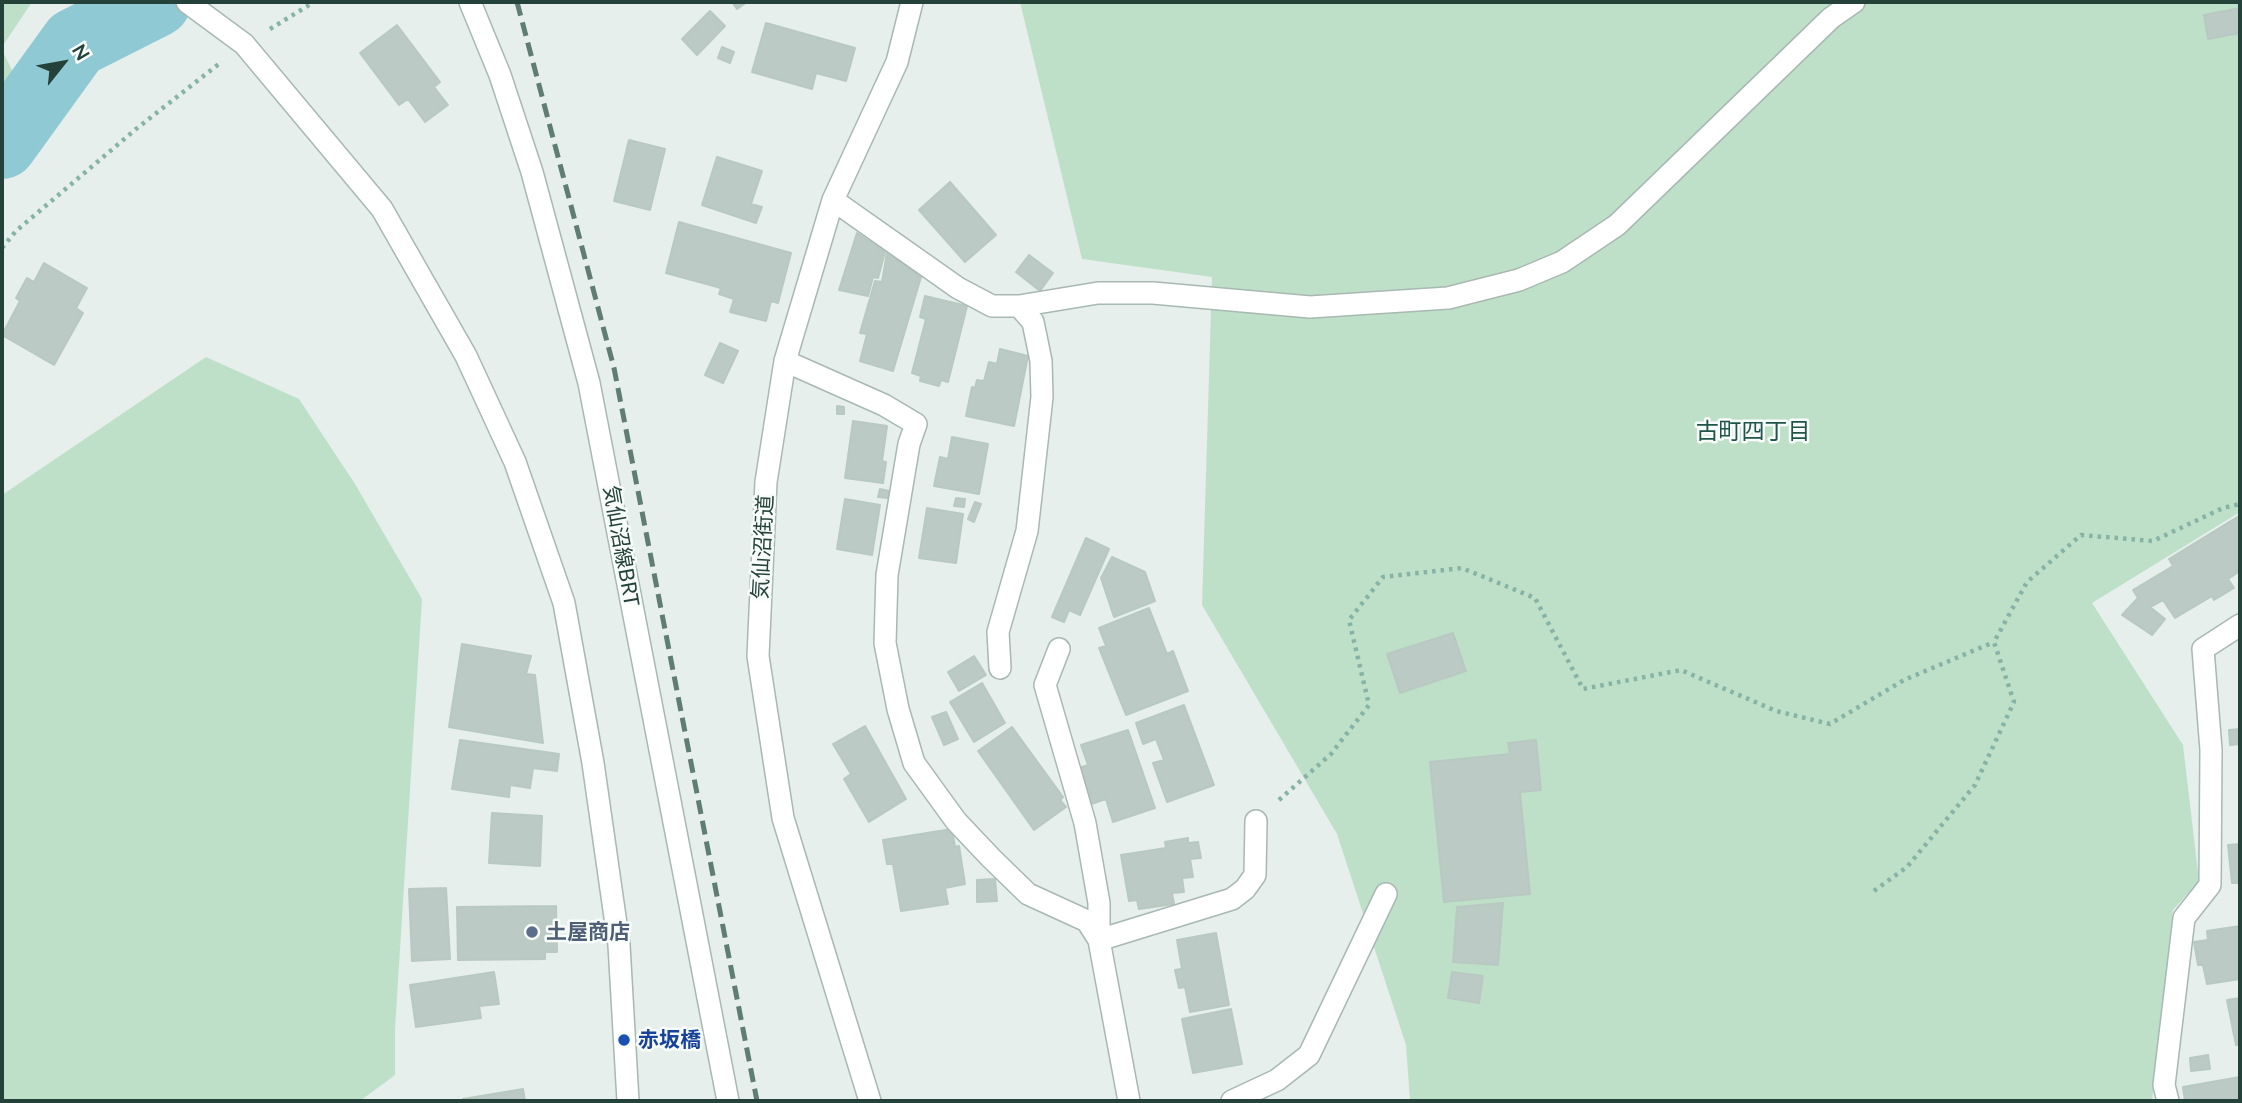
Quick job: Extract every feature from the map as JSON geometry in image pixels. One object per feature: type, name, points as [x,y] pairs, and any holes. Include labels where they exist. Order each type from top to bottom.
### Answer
[{"type":"street","points":[[187,2],[244,44],[382,209],[466,356],[515,462],[564,603],[593,763],[619,945],[628,1101]]},
{"type":"street","name":"気仙沼線BRT","points":[[470,2],[500,75],[532,172],[564,279],[589,383],[728,1101]]},
{"type":"street","name":"気仙沼街道","points":[[870,1101],[783,818],[758,656],[766,482],[785,361],[834,200],[897,62],[912,2]]},
{"type":"street","points":[[834,200],[958,288],[992,306],[1019,306],[1098,293],[1153,293],[1310,307],[1448,298],[1519,280],[1562,262],[1617,225],[1831,18],[1854,2]]},
{"type":"street","points":[[1000,667],[998,632],[1027,531],[1042,397],[1041,361],[1033,322],[1019,306]]},
{"type":"street","points":[[785,361],[884,405],[916,424],[909,444],[887,575],[885,643],[898,709],[914,763],[956,821],[990,858],[1028,894],[1087,921],[1099,940]]},
{"type":"street","points":[[2168,1101],[2164,1085],[2184,918],[2210,885],[2211,750],[2203,649],[2240,625]]},
{"type":"street","points":[[1059,649],[1045,685],[1085,823],[1099,903],[1099,940],[1129,1101]]},
{"type":"street","points":[[1099,940],[1232,899],[1245,889],[1255,876],[1256,821]]},
{"type":"street","points":[[1232,1101],[1277,1080],[1308,1055],[1386,894]]},
{"type":"path","points":[[2,248],[16,231],[136,129],[244,44],[314,2]]},
{"type":"path","points":[[1256,821],[1331,754],[1369,705],[1349,620],[1383,577],[1462,568],[1535,598],[1583,689],[1681,670],[1776,711],[1830,724],[1904,680],[1994,642],[2027,582],[2081,535],[2154,541],[2223,508],[2240,504]]},
{"type":"path","points":[[1874,891],[1906,867],[1975,785],[2014,702],[1994,642]]},
{"type":"green space","points":[[2,2],[32,2],[2,47]]},
{"type":"green space","points":[[1020,2],[2240,2],[2240,512],[2092,603],[2183,745],[2199,881],[2173,910],[2152,1101],[1410,1101],[1406,1045],[1337,834],[1202,605],[1212,277],[1082,259]]},
{"type":"green space","points":[[2,50],[12,70],[2,89]]},
{"type":"green space","points":[[206,357],[299,399],[355,484],[422,599],[395,1029],[395,1075],[360,1101],[2,1101],[2,495]]},
{"type":"building","points":[[732,2],[747,2],[737,9]]},
{"type":"building","points":[[2240,8],[2240,33],[2208,39],[2204,15]]},
{"type":"building","points":[[710,11],[725,26],[697,55],[682,39]]},
{"type":"building","points":[[766,23],[855,48],[846,81],[816,73],[812,89],[752,72]]},
{"type":"building","points":[[397,25],[440,82],[434,87],[448,105],[425,122],[408,99],[399,105],[360,53]]},
{"type":"building","points":[[722,47],[734,52],[730,63],[718,58]]},
{"type":"building","points":[[629,140],[665,149],[650,210],[614,201]]},
{"type":"building","points":[[717,157],[762,171],[751,204],[762,207],[756,223],[702,205]]},
{"type":"building","points":[[950,182],[996,235],[965,262],[919,210]]},
{"type":"building","points":[[679,222],[791,253],[778,303],[771,301],[766,321],[730,312],[734,299],[719,294],[721,288],[666,273]]},
{"type":"building","points":[[857,233],[885,252],[878,278],[873,277],[868,296],[839,290]]},
{"type":"building","points":[[887,253],[921,277],[893,371],[860,361],[867,334],[860,333],[875,281],[882,282]]},
{"type":"building","points":[[1029,255],[1053,273],[1040,291],[1016,272]]},
{"type":"building","points":[[44,263],[87,288],[76,308],[83,313],[54,365],[2,335],[20,301],[16,298],[27,278],[34,282]]},
{"type":"building","points":[[925,296],[967,306],[948,382],[941,380],[939,386],[920,381],[921,376],[912,373],[926,319],[920,317]]},
{"type":"building","points":[[720,343],[738,351],[723,383],[705,375]]},
{"type":"building","points":[[1000,349],[1028,356],[1014,426],[966,416],[972,387],[975,388],[977,380],[984,381],[989,362],[997,364]]},
{"type":"building","points":[[837,406],[844,407],[844,414],[837,414]]},
{"type":"building","points":[[853,421],[887,426],[882,461],[886,462],[883,483],[845,478]]},
{"type":"building","points":[[952,437],[988,444],[979,494],[934,486],[940,457],[948,459]]},
{"type":"building","points":[[880,489],[889,491],[888,498],[878,497]]},
{"type":"building","points":[[956,498],[965,499],[964,507],[954,506]]},
{"type":"building","points":[[845,499],[880,505],[872,555],[837,549]]},
{"type":"building","points":[[975,502],[981,504],[974,522],[968,519]]},
{"type":"building","points":[[927,508],[963,514],[956,563],[919,558]]},
{"type":"building","points":[[2239,516],[2240,571],[2228,579],[2234,588],[2214,600],[2212,596],[2175,618],[2163,600],[2150,607],[2165,619],[2152,635],[2122,615],[2138,598],[2133,590],[2173,566],[2169,559]]},
{"type":"building","points":[[1086,538],[1109,549],[1080,615],[1069,610],[1064,622],[1052,617]]},
{"type":"building","points":[[1112,557],[1145,572],[1155,601],[1114,617],[1101,578]]},
{"type":"building","points":[[1149,608],[1167,654],[1173,651],[1188,691],[1126,715],[1099,648],[1106,646],[1099,628]]},
{"type":"building","points":[[1453,633],[1466,671],[1400,693],[1387,654]]},
{"type":"building","points":[[462,644],[531,656],[526,674],[535,675],[543,743],[449,727]]},
{"type":"building","points":[[974,656],[986,675],[959,691],[948,672]]},
{"type":"building","points":[[982,683],[1005,723],[974,742],[950,702]]},
{"type":"building","points":[[1184,705],[1214,785],[1167,802],[1153,763],[1164,760],[1156,739],[1143,744],[1136,723]]},
{"type":"building","points":[[946,712],[958,739],[944,745],[932,717]]},
{"type":"building","points":[[865,726],[906,799],[869,822],[844,779],[851,774],[833,744]]},
{"type":"building","points":[[1012,727],[1063,797],[1060,800],[1066,807],[1034,830],[978,751]]},
{"type":"building","points":[[2240,729],[2240,744],[2230,745],[2229,730]]},
{"type":"building","points":[[1128,730],[1155,808],[1113,822],[1106,799],[1091,804],[1079,768],[1088,765],[1081,745]]},
{"type":"building","points":[[460,740],[559,754],[557,771],[533,768],[530,788],[510,785],[509,797],[452,789]]},
{"type":"building","points":[[1536,740],[1541,790],[1520,792],[1530,894],[1444,902],[1430,762],[1510,754],[1508,743]]},
{"type":"building","points":[[492,813],[542,816],[540,866],[489,863]]},
{"type":"building","points":[[952,829],[955,847],[959,846],[965,884],[945,888],[948,904],[901,911],[893,864],[887,864],[883,840]]},
{"type":"building","points":[[1188,838],[1188,843],[1198,842],[1201,858],[1190,859],[1193,877],[1182,878],[1184,892],[1172,893],[1174,904],[1139,909],[1137,900],[1129,901],[1121,855],[1166,848],[1165,842]]},
{"type":"building","points":[[2240,844],[2240,883],[2232,883],[2228,845]]},
{"type":"building","points":[[995,879],[997,901],[977,902],[977,880]]},
{"type":"building","points":[[446,888],[450,959],[412,961],[409,889]]},
{"type":"building","points":[[1503,903],[1498,965],[1453,962],[1457,907]]},
{"type":"building","points":[[556,906],[557,952],[545,952],[545,959],[458,960],[457,907]]},
{"type":"building","points":[[2240,926],[2240,979],[2207,984],[2203,965],[2198,965],[2194,942],[2208,940],[2207,931]]},
{"type":"building","points":[[1216,933],[1229,1005],[1190,1012],[1185,987],[1179,988],[1175,970],[1182,969],[1177,940]]},
{"type":"building","points":[[494,972],[499,1004],[479,1006],[481,1018],[416,1027],[410,985]]},
{"type":"building","points":[[1452,972],[1483,976],[1479,1003],[1448,998]]},
{"type":"building","points":[[2240,998],[2240,1044],[2236,1045],[2227,1000]]},
{"type":"building","points":[[1231,1009],[1242,1064],[1193,1073],[1182,1019]]},
{"type":"building","points":[[2208,1055],[2210,1069],[2191,1071],[2190,1058]]},
{"type":"building","points":[[2240,1077],[2240,1101],[2185,1101],[2183,1087]]},
{"type":"building","points":[[523,1089],[525,1101],[463,1099]]},
{"type":"waterway","points":[[2,144],[75,43],[156,2]]},
{"type":"railway","points":[[517,2],[614,368],[757,1101]]},
{"type":"place","name":"土屋商店","points":[[532,932]]},
{"type":"place","name":"赤坂橋","points":[[624,1040]]},
{"type":"district","name":"古町四丁目","points":[[1753,432]]}]
